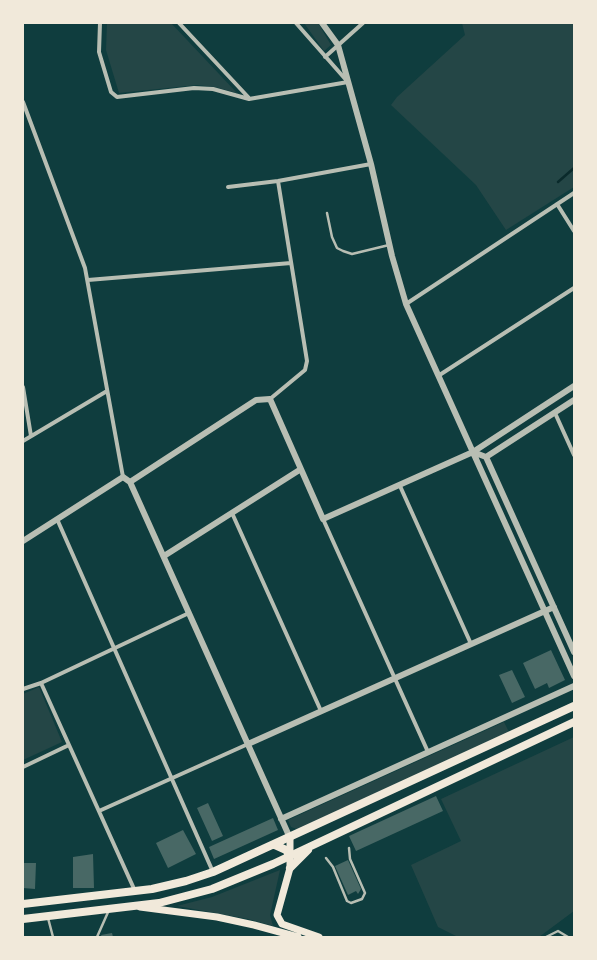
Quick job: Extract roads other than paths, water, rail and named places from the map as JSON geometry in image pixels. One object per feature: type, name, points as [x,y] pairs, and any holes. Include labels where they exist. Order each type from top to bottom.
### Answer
[{"type":"main road","points":[[23,904],[135,892],[186,881],[213,872],[275,845],[574,706]]},
{"type":"main road","points":[[23,919],[136,906],[187,897],[212,889],[239,879],[290,856],[574,722]]},
{"type":"main road","points":[[290,838],[290,868],[278,904],[277,917],[282,924],[320,937]]},
{"type":"main road","points":[[275,845],[286,850],[290,856]]},
{"type":"main road","points":[[290,868],[313,845]]},
{"type":"main road","points":[[136,906],[217,917],[298,937]]},
{"type":"street","points":[[100,23],[99,52],[111,92],[120,97],[194,88],[213,89],[249,99],[348,82]]},
{"type":"street","points":[[179,23],[249,99]]},
{"type":"street","points":[[296,23],[348,82]]},
{"type":"street","points":[[322,23],[338,45],[371,164],[389,245],[406,304],[574,676]]},
{"type":"street","points":[[325,57],[362,23]]},
{"type":"street","points":[[23,102],[88,280],[122,477],[130,482],[290,838]]},
{"type":"street","points":[[228,187],[278,181],[371,164]]},
{"type":"street","points":[[130,482],[256,400],[270,399],[305,370],[307,361],[278,181]]},
{"type":"street","points":[[406,304],[574,193]]},
{"type":"street","points":[[557,204],[574,231]]},
{"type":"street","points":[[88,280],[291,263]]},
{"type":"street","points":[[438,376],[574,288]]},
{"type":"street","points":[[323,519],[400,486],[473,452],[574,386]]},
{"type":"street","points":[[23,387],[31,436]]},
{"type":"street","points":[[23,441],[107,391]]},
{"type":"street","points":[[270,399],[428,752]]},
{"type":"street","points":[[486,457],[574,400]]},
{"type":"street","points":[[555,413],[574,455]]},
{"type":"street","points":[[473,452],[486,457],[574,652]]},
{"type":"street","points":[[164,556],[302,470]]},
{"type":"street","points":[[23,541],[122,477]]},
{"type":"street","points":[[400,486],[470,644]]},
{"type":"street","points":[[232,513],[321,711]]},
{"type":"street","points":[[57,519],[213,872]]},
{"type":"street","points":[[99,811],[554,607]]},
{"type":"street","points":[[23,689],[42,683],[189,613]]},
{"type":"street","points":[[42,683],[135,892]]},
{"type":"street","points":[[281,819],[574,686]]},
{"type":"street","points":[[23,768],[69,745]]},
{"type":"lane","points":[[327,213],[332,237],[337,248],[352,254],[389,245]]},
{"type":"lane","points":[[326,858],[333,867],[348,901],[351,903],[362,899],[365,894],[350,859],[349,848]]},
{"type":"lane","points":[[97,937],[109,910]]},
{"type":"lane","points":[[47,917],[50,932],[53,937]]},
{"type":"lane","points":[[546,937],[558,931],[568,937]]},
{"type":"waterway","points":[[558,182],[574,168]]}]
